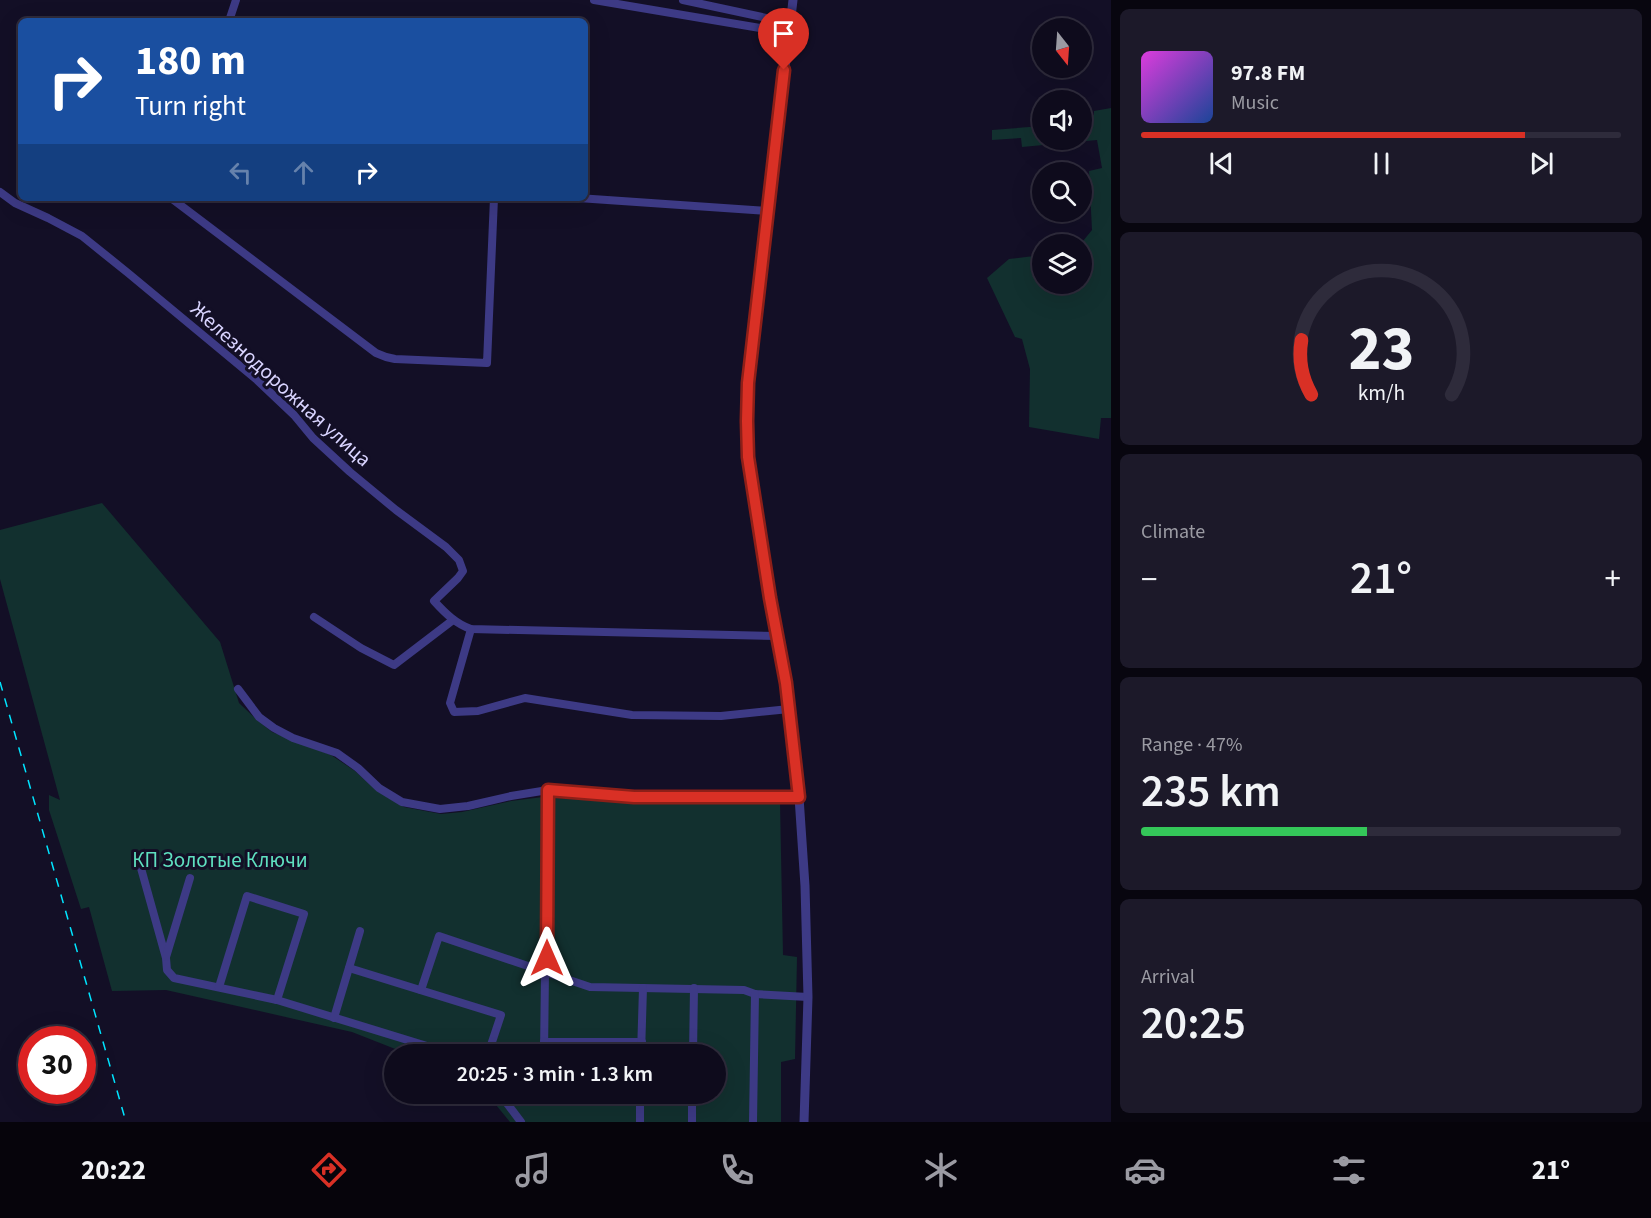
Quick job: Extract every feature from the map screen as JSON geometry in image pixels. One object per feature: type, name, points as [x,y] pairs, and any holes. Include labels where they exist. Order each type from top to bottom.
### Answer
[{"type":"street","points":[[230,18],[236,0]]},
{"type":"street","points":[[594,0],[760,28],[767,25],[769,18]]},
{"type":"street","points":[[683,0],[789,23]]},
{"type":"street","points":[[793,0],[748,383],[747,421],[748,457],[789,709],[799,797],[805,886],[808,996],[804,1122]]},
{"type":"street","name":"Железнодорожная улица","points":[[0,192],[15,203],[48,218],[91,243],[256,381],[294,415],[313,438],[350,472],[446,547],[459,560],[462,572],[434,601],[453,620]]},
{"type":"street","points":[[588,199],[767,211]]},
{"type":"street","points":[[175,201],[376,353],[394,359],[487,363],[494,201]]},
{"type":"street","points":[[314,617],[361,648],[394,665],[453,620],[471,629],[778,636]]},
{"type":"street","points":[[471,629],[450,703],[454,712],[478,711],[525,698],[632,715],[721,716],[789,709]]},
{"type":"street","points":[[238,689],[259,717],[274,728],[293,738],[337,753],[358,768],[379,788],[402,802],[440,809],[468,806],[548,790],[634,797],[799,797]]},
{"type":"street","points":[[548,790],[544,1042],[642,1042],[643,988]]},
{"type":"street","points":[[139,861],[166,958],[167,970],[174,978],[277,1000],[420,1044]]},
{"type":"street","points":[[166,958],[190,879]]},
{"type":"street","points":[[219,987],[247,897],[304,914],[277,1000]]},
{"type":"street","points":[[334,1018],[360,931]]},
{"type":"street","points":[[421,990],[439,936],[590,987],[744,990],[755,994],[808,996]]},
{"type":"street","points":[[349,968],[501,1015],[491,1044]]},
{"type":"street","points":[[693,1044],[694,988]]},
{"type":"street","points":[[753,1122],[755,994]]},
{"type":"street","points":[[508,1104],[521,1122]]},
{"type":"street","points":[[640,1104],[640,1122]]},
{"type":"street","points":[[692,1122],[693,1104]]},
{"type":"green space","points":[[1111,108],[1111,418],[1101,418],[1099,439],[1029,427],[1030,369],[1022,339],[1015,337],[987,278],[1009,259],[1032,256],[1032,294],[1092,294],[1092,234],[1089,234],[1092,230],[1092,170],[1102,168],[1097,140],[1092,140],[1094,111]]},
{"type":"green space","points":[[1032,127],[1032,146],[1022,147],[1021,138],[992,140],[992,130]]},
{"type":"green space","name":"КП Золотые Ключи","points":[[102,503],[220,642],[239,703],[272,732],[331,755],[355,771],[376,790],[404,807],[441,814],[543,797],[629,802],[780,802],[783,955],[797,957],[795,1059],[781,1062],[781,1122],[510,1122],[495,1104],[726,1104],[726,1044],[384,1045],[352,1032],[166,990],[112,991],[89,907],[81,909],[49,810],[49,795],[60,800],[0,579],[0,530]]},
{"type":"railway","points":[[0,682],[126,1122]]},
{"type":"route","points":[[547,958],[548,790],[634,797],[799,797],[786,683],[748,457],[747,421],[748,383],[784,70]]}]
